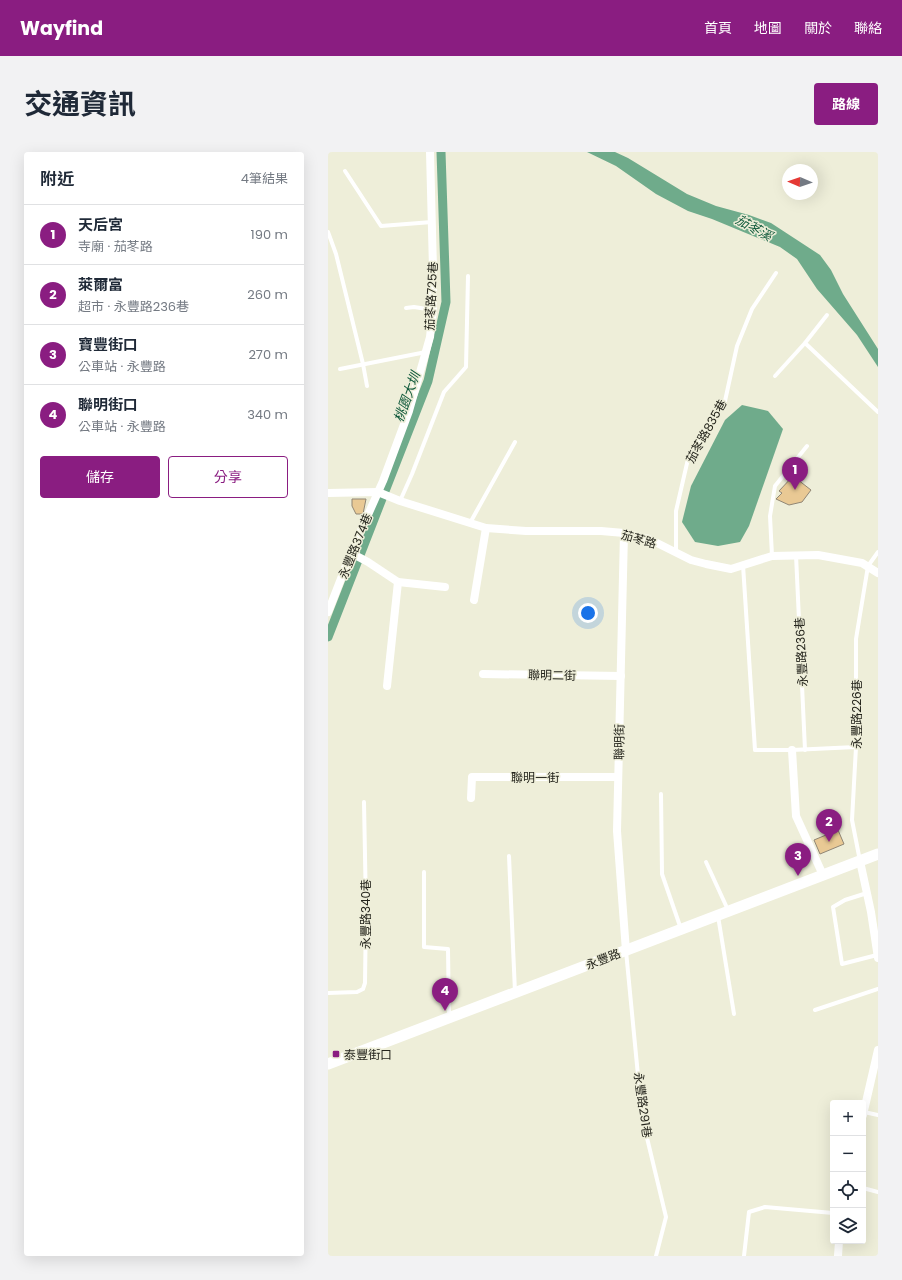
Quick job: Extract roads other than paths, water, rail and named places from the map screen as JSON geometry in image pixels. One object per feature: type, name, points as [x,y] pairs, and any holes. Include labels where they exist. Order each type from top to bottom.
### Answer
[{"type":"street","name":"茄苳路725巷","points":[[383,481],[409,411],[430,337],[433,310],[433,222],[430,152]]},
{"type":"street","name":"永豐路374巷","points":[[328,612],[354,554],[383,481]]},
{"type":"street","name":"茄苳路","points":[[379,492],[397,500],[486,528],[526,531],[601,531],[624,533],[649,539],[691,560],[732,569],[772,556],[818,555],[862,563],[878,573]]},
{"type":"street","points":[[328,493],[379,492]]},
{"type":"street","points":[[474,600],[486,528]]},
{"type":"street","name":"聯明街","points":[[624,533],[617,831],[626,951]]},
{"type":"street","points":[[354,554],[398,582],[445,587]]},
{"type":"street","points":[[387,686],[398,582]]},
{"type":"street","name":"聯明二街","points":[[483,674],[621,676]]},
{"type":"street","points":[[792,750],[796,816],[823,875]]},
{"type":"street","name":"聯明一街","points":[[471,798],[472,777],[618,777]]},
{"type":"street","name":"永豐路","points":[[328,1064],[878,854]]},
{"type":"street","points":[[860,861],[878,958]]},
{"type":"street","points":[[866,1101],[878,1050]]},
{"type":"street","points":[[838,1256],[839,1244]]},
{"type":"lane","points":[[345,171],[381,226],[433,222]]},
{"type":"lane","points":[[328,232],[336,254],[367,386]]},
{"type":"lane","name":"茄苳路835巷","points":[[676,552],[676,511],[688,459],[725,402],[737,346],[752,309],[776,273]]},
{"type":"lane","points":[[397,500],[412,474],[444,392],[466,367],[468,276]]},
{"type":"lane","points":[[406,308],[414,307],[433,310]]},
{"type":"lane","points":[[775,376],[805,343],[827,315]]},
{"type":"lane","points":[[805,343],[878,412]]},
{"type":"lane","points":[[340,369],[426,352]]},
{"type":"lane","points":[[470,524],[515,442]]},
{"type":"lane","points":[[772,556],[770,516],[775,486],[808,446]]},
{"type":"lane","points":[[868,566],[878,552]]},
{"type":"lane","name":"永豐路236巷","points":[[796,555],[805,750]]},
{"type":"lane","points":[[743,565],[755,750],[805,750],[856,747]]},
{"type":"lane","name":"永豐路226巷","points":[[860,861],[852,820],[856,747],[856,639],[868,566]]},
{"type":"lane","points":[[661,794],[662,874],[681,930]]},
{"type":"lane","name":"永豐路340巷","points":[[328,993],[357,992],[363,989],[365,983],[366,909],[364,802]]},
{"type":"lane","points":[[509,856],[515,993]]},
{"type":"lane","points":[[706,862],[723,914],[734,1014]]},
{"type":"lane","points":[[424,872],[424,947],[448,948],[449,1017]]},
{"type":"lane","points":[[867,893],[845,900],[832,907],[842,964],[878,954]]},
{"type":"lane","name":"永豐路291巷","points":[[626,951],[642,1117],[666,1217],[656,1256]]},
{"type":"lane","points":[[815,1010],[878,989]]},
{"type":"lane","points":[[866,1114],[878,1115]]},
{"type":"lane","points":[[866,1189],[878,1192]]},
{"type":"lane","points":[[744,1256],[749,1212],[765,1207],[830,1213]]},
{"type":"water","name":"茄苳溪","points":[[587,152],[615,152],[628,158],[687,194],[716,206],[771,223],[820,255],[831,270],[843,294],[878,349],[878,367],[857,335],[817,289],[797,259],[780,247],[712,219],[688,211],[656,194],[616,166]]},
{"type":"water","points":[[742,405],[768,411],[783,429],[749,526],[740,542],[718,546],[695,542],[682,522],[691,486],[725,420]]},
{"type":"waterway","name":"桃園大圳","points":[[328,637],[428,381],[446,302],[441,152]]},
{"type":"place","name":"天后宮","points":[[795,490]]},
{"type":"place","name":"萊爾富","points":[[829,842]]},
{"type":"place","name":"寶豐街口","points":[[798,876]]},
{"type":"place","name":"聯明街口","points":[[445,1011]]},
{"type":"place","name":"泰豐街口","points":[[336,1054]]}]
